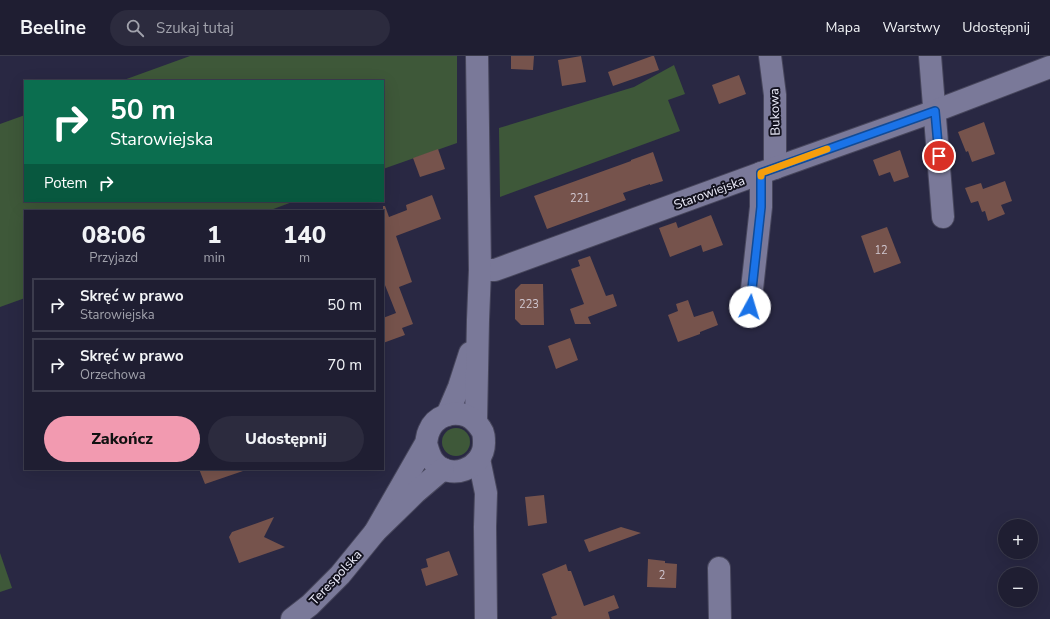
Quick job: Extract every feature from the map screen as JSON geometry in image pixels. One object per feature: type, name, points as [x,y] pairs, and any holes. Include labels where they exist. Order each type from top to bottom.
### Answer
[{"type":"street","points":[[476,421],[480,270],[477,56]]},
{"type":"street","name":"Bukowa","points":[[750,307],[761,207],[768,170],[775,95],[770,56]]},
{"type":"street","points":[[930,56],[944,217]]},
{"type":"street","name":"Starowiejska","points":[[480,270],[495,270],[768,170],[935,111],[1050,67]]},
{"type":"street","points":[[447,415],[460,387],[478,325]]},
{"type":"street","points":[[449,470],[469,469],[479,459],[483,453],[484,447],[483,432],[476,421],[465,415],[456,413],[438,419],[432,425],[428,432],[426,443],[428,452],[436,464],[449,470],[472,491],[485,527]]},
{"type":"street","name":"Terespolska","points":[[375,532],[426,443]]},
{"type":"street","points":[[479,459],[486,493],[486,619]]},
{"type":"street","name":"Terespolska","points":[[292,619],[310,605],[340,575],[375,532],[416,492],[449,470]]},
{"type":"street","points":[[720,568],[720,619]]},
{"type":"green space","points":[[190,56],[457,56],[457,143],[384,169],[384,80],[124,80]]},
{"type":"green space","points":[[674,65],[685,94],[668,100],[680,131],[500,197],[499,128],[634,87]]},
{"type":"green space","points":[[24,115],[24,202],[292,202],[271,210],[24,210],[24,298],[0,307],[0,124]]},
{"type":"green space","points":[[456,428],[466,432],[470,442],[466,452],[456,456],[446,452],[442,442],[446,432]]},
{"type":"green space","points":[[0,553],[12,588],[0,592]]},
{"type":"building","points":[[511,56],[534,56],[533,70],[511,69]]},
{"type":"building","points":[[581,56],[586,82],[562,86],[558,60]]},
{"type":"building","points":[[654,56],[659,70],[613,86],[608,72]]},
{"type":"building","points":[[739,75],[746,94],[719,104],[712,85]]},
{"type":"building","points":[[984,122],[995,154],[972,162],[968,151],[966,152],[958,132]]},
{"type":"building","points":[[438,149],[445,169],[420,177],[413,158]]},
{"type":"building","points":[[900,150],[909,177],[894,182],[890,172],[879,176],[873,160]]},
{"type":"building","points":[[653,152],[663,181],[623,193],[626,200],[547,229],[534,196]]},
{"type":"building","points":[[1005,181],[1012,201],[1001,205],[1005,214],[988,221],[985,211],[982,212],[978,201],[971,203],[965,188],[981,183],[983,189]]},
{"type":"building","points":[[432,195],[441,219],[396,236],[412,282],[399,287],[413,324],[402,328],[405,335],[384,343],[384,318],[396,313],[384,283],[383,206],[385,206],[389,217],[407,210],[406,205]]},
{"type":"building","points":[[711,215],[723,245],[703,252],[701,245],[670,257],[659,228],[676,222],[678,228]]},
{"type":"building","points":[[887,227],[901,263],[874,273],[861,236]]},
{"type":"building","points":[[590,256],[606,296],[613,294],[617,306],[588,317],[591,324],[575,324],[570,309],[584,304],[571,269],[580,266],[578,260]]},
{"type":"building","points":[[521,284],[543,284],[544,325],[521,325],[515,319],[515,290]]},
{"type":"building","points":[[688,300],[694,317],[713,311],[718,325],[700,332],[700,334],[678,342],[668,315],[678,311],[676,304]]},
{"type":"building","points":[[570,338],[578,360],[556,369],[548,346]]},
{"type":"building","points":[[199,470],[243,471],[205,484]]},
{"type":"building","points":[[544,495],[547,523],[528,526],[525,497]]},
{"type":"building","points":[[274,517],[264,537],[285,547],[239,563],[229,537],[232,532]]},
{"type":"building","points":[[621,527],[641,533],[589,552],[584,540]]},
{"type":"building","points":[[449,551],[458,575],[426,586],[421,569],[428,567],[426,559]]},
{"type":"building","points":[[648,559],[677,564],[676,588],[647,587]]},
{"type":"building","points":[[566,564],[568,571],[571,571],[584,606],[614,595],[619,608],[608,612],[610,619],[552,619],[551,617],[557,615],[542,574]]},
{"type":"slow traffic","points":[[761,176],[761,173],[827,149]]},
{"type":"route","points":[[750,307],[761,207],[761,173],[935,111],[939,156]]}]
